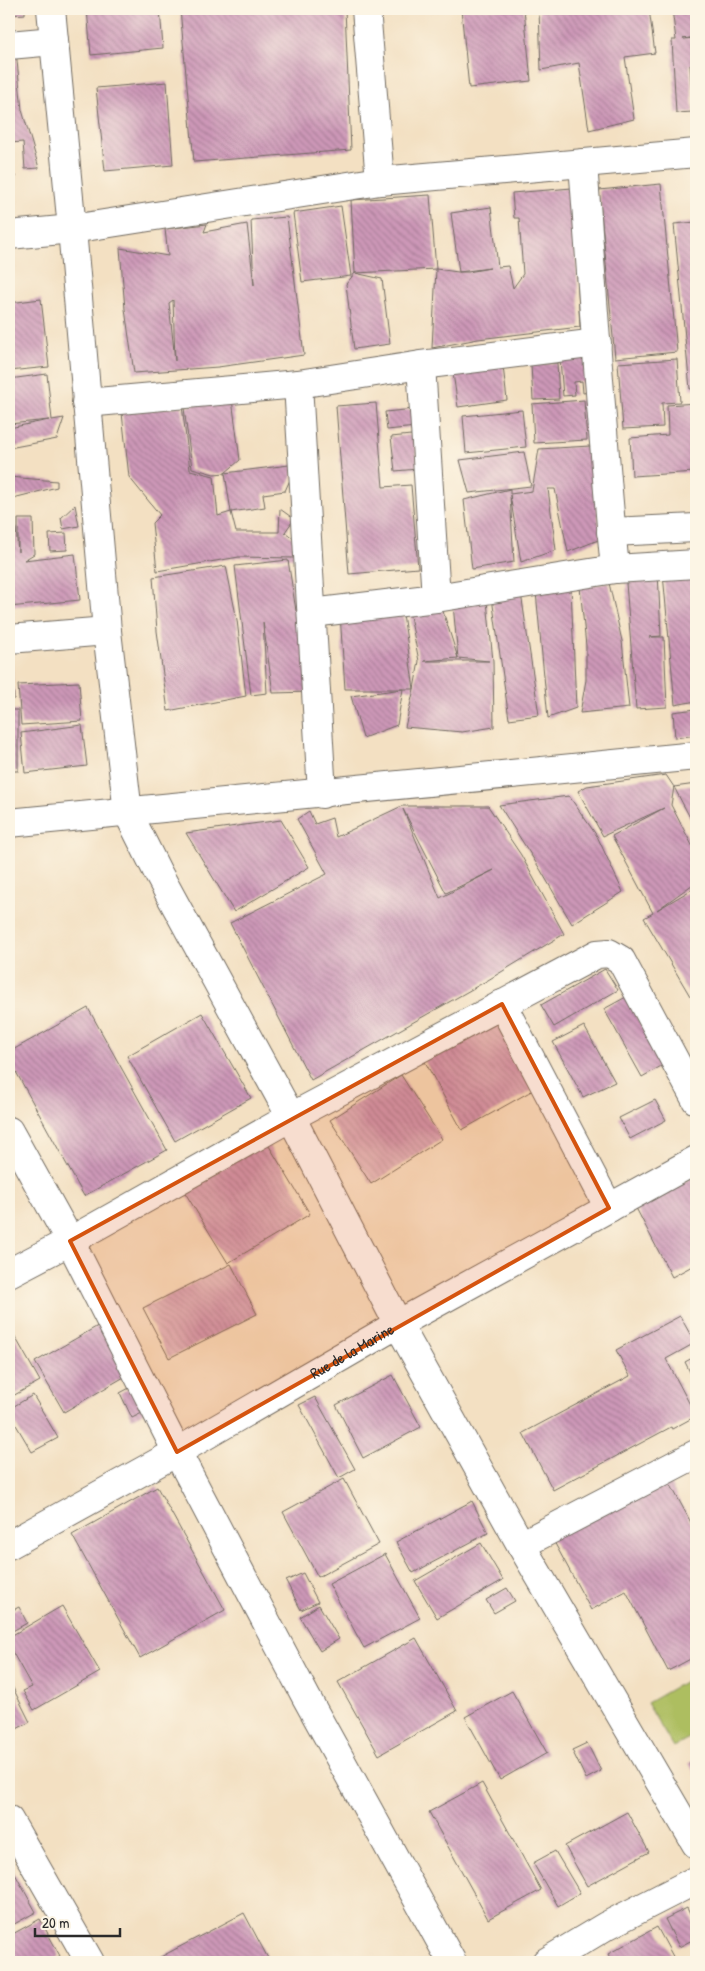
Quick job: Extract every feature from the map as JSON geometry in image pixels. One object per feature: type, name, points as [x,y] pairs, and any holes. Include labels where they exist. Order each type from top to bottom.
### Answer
[{"type":"street","points":[[51,9],[107,630],[128,813],[158,873],[291,1116],[398,1324],[521,1545],[696,1844]]},
{"type":"street","points":[[366,9],[380,181]]},
{"type":"street","points":[[9,45],[54,41]]},
{"type":"street","points":[[9,235],[72,229],[380,181],[696,153]]},
{"type":"street","points":[[583,162],[597,343],[602,443],[615,569]]},
{"type":"street","points":[[86,403],[298,384],[421,365],[597,343]]},
{"type":"street","points":[[421,365],[436,598]]},
{"type":"street","points":[[298,384],[322,794]]},
{"type":"street","points":[[611,532],[696,528]]},
{"type":"street","points":[[312,613],[436,598],[615,569],[696,564]]},
{"type":"street","points":[[9,639],[107,630]]},
{"type":"street","points":[[9,823],[128,813],[696,756]]},
{"type":"street","points":[[9,1273],[70,1241],[291,1116],[597,954],[610,953],[621,960],[696,1100]]},
{"type":"street","points":[[502,1004],[609,1208]]},
{"type":"street","points":[[9,1131],[70,1241],[177,1452],[306,1697],[452,1962]]},
{"type":"street","name":"Rue de la Marine","points":[[9,1545],[177,1452],[398,1324],[696,1160]]},
{"type":"street","points":[[521,1545],[696,1454]]},
{"type":"street","points":[[9,1820],[90,1962]]},
{"type":"street","points":[[546,1962],[606,1926],[696,1880]]},
{"type":"highlighted area","points":[[502,1004],[609,1208],[177,1452],[70,1241]]},
{"type":"green space","points":[[696,1675],[696,1734],[673,1747],[647,1703]]},
{"type":"building","points":[[9,9],[25,9],[25,14],[9,15]]},
{"type":"building","points":[[87,9],[160,9],[163,48],[91,55]]},
{"type":"building","points":[[180,9],[345,9],[351,150],[194,162]]},
{"type":"building","points":[[461,9],[524,9],[531,81],[469,88]]},
{"type":"building","points":[[539,9],[649,9],[655,53],[625,57],[634,119],[589,130],[579,63],[541,70]]},
{"type":"building","points":[[672,9],[696,9],[696,37],[683,39],[696,38],[696,64],[690,65],[693,112],[676,113],[672,40],[676,40]]},
{"type":"building","points":[[9,51],[16,51],[22,110],[39,168],[25,169],[23,142],[9,143]]},
{"type":"building","points":[[167,82],[173,165],[105,171],[96,88]]},
{"type":"building","points":[[9,169],[16,177],[9,178]]},
{"type":"building","points":[[661,184],[677,352],[615,358],[599,190]]},
{"type":"building","points":[[696,184],[696,217],[694,217],[691,185]]},
{"type":"building","points":[[572,188],[580,327],[478,339],[432,348],[436,269],[459,272],[451,213],[491,207],[498,267],[508,266],[513,288],[523,274],[519,218],[514,218],[512,193]],"holes":[[[490,268],[468,272],[459,272]]]},
{"type":"building","points":[[430,195],[436,269],[355,273],[351,200]]},
{"type":"building","points":[[341,206],[351,276],[302,282],[293,213]]},
{"type":"building","points":[[287,217],[304,355],[218,367],[134,373],[125,309],[120,248],[168,256],[165,229],[207,224],[204,232],[247,224],[254,285],[251,220]],"holes":[[[173,300],[175,361],[169,303]]]},
{"type":"building","points":[[696,222],[696,388],[690,389],[674,224]]},
{"type":"building","points":[[355,273],[382,279],[390,344],[354,349],[346,284]]},
{"type":"building","points":[[41,299],[49,367],[9,371],[9,303]]},
{"type":"building","points":[[586,356],[590,392],[583,393],[582,381],[574,382],[575,395],[563,396],[560,359]]},
{"type":"building","points":[[677,359],[680,402],[662,403],[663,427],[623,429],[618,363]]},
{"type":"building","points":[[557,363],[559,399],[533,400],[531,365]]},
{"type":"building","points":[[503,366],[507,400],[458,407],[453,373]]},
{"type":"building","points":[[47,374],[52,420],[64,418],[57,439],[9,448],[9,428],[49,420],[9,424],[9,379]]},
{"type":"building","points":[[231,392],[240,460],[225,473],[214,474],[192,468],[184,408]]},
{"type":"building","points":[[584,400],[587,440],[534,443],[532,404]]},
{"type":"building","points":[[376,403],[383,487],[411,485],[418,568],[349,574],[336,406]]},
{"type":"building","points":[[696,403],[696,472],[632,476],[630,438],[668,435],[667,405]]},
{"type":"building","points":[[182,406],[190,470],[214,476],[218,516],[231,512],[236,532],[279,532],[280,509],[294,519],[285,532],[294,539],[294,558],[239,557],[157,571],[152,523],[160,515],[129,477],[122,413]]},
{"type":"building","points":[[414,409],[416,427],[387,430],[385,412]]},
{"type":"building","points":[[522,410],[526,447],[466,453],[463,416]]},
{"type":"building","points":[[411,435],[416,446],[418,469],[395,471],[391,437]]},
{"type":"building","points":[[590,446],[601,539],[568,552],[555,489],[548,489],[556,550],[521,562],[510,495],[514,562],[472,569],[464,500],[510,489],[510,494],[532,491],[539,449]]},
{"type":"building","points":[[524,452],[531,486],[469,493],[460,460]]},
{"type":"building","points":[[297,464],[285,491],[263,494],[265,507],[231,512],[225,473]]},
{"type":"building","points":[[9,477],[57,481],[57,487],[9,499]]},
{"type":"building","points":[[75,505],[79,526],[63,529],[61,518]]},
{"type":"building","points":[[18,519],[33,519],[34,554],[24,560],[75,554],[80,600],[9,607],[9,529],[16,528],[18,552]]},
{"type":"building","points":[[66,533],[67,550],[50,551],[49,534]]},
{"type":"building","points":[[288,560],[296,611],[307,611],[310,692],[273,693],[263,622],[267,693],[251,695],[235,566]]},
{"type":"building","points":[[226,566],[237,620],[246,696],[168,711],[157,631],[153,577]]},
{"type":"building","points":[[696,571],[696,701],[675,705],[663,574]]},
{"type":"building","points":[[658,572],[661,636],[649,637],[664,637],[667,707],[636,709],[626,583]]},
{"type":"building","points":[[609,583],[622,641],[629,708],[580,713],[586,680],[586,646],[580,587]]},
{"type":"building","points":[[571,587],[576,708],[548,718],[536,592]]},
{"type":"building","points":[[521,593],[539,715],[509,719],[492,598]]},
{"type":"building","points":[[407,601],[440,602],[458,658],[453,604],[487,601],[493,661],[494,727],[462,732],[405,727],[419,661]],"holes":[[[458,658],[489,661],[424,661]]]},
{"type":"building","points":[[402,607],[414,689],[345,689],[340,614]]},
{"type":"building","points":[[9,642],[11,642],[14,699],[9,699]]},
{"type":"building","points":[[79,682],[82,721],[21,725],[18,685]]},
{"type":"building","points":[[403,689],[397,725],[363,738],[351,696]]},
{"type":"building","points":[[696,709],[696,735],[675,738],[673,712]]},
{"type":"building","points":[[9,710],[18,710],[18,771],[9,771]]},
{"type":"building","points":[[82,725],[87,766],[25,773],[21,733]]},
{"type":"building","points":[[666,775],[674,787],[671,805],[696,853],[696,882],[657,910],[696,887],[696,992],[690,996],[644,918],[653,913],[612,836],[664,808],[603,836],[578,791],[587,786]]},
{"type":"building","points":[[696,784],[696,829],[674,787]]},
{"type":"building","points":[[569,796],[597,836],[623,892],[572,924],[499,805]]},
{"type":"building","points":[[402,806],[488,806],[521,855],[564,934],[488,980],[311,1080],[230,923],[327,874],[297,819],[309,811],[315,824],[332,818],[336,837]],"holes":[[[403,809],[446,893],[494,870],[440,898]]]},
{"type":"building","points":[[281,820],[309,867],[234,912],[186,833]]},
{"type":"building","points":[[605,969],[618,990],[554,1027],[541,1005]]},
{"type":"building","points":[[626,997],[663,1065],[642,1077],[604,1009]]},
{"type":"building","points":[[88,1008],[167,1150],[84,1196],[9,1059],[9,1052]]},
{"type":"building","points":[[202,1013],[251,1098],[175,1141],[127,1056]]},
{"type":"building","points":[[496,1018],[535,1089],[462,1130],[423,1058]]},
{"type":"building","points":[[584,1026],[615,1082],[583,1097],[553,1042]]},
{"type":"building","points":[[401,1075],[442,1139],[371,1184],[330,1120]]},
{"type":"building","points":[[655,1100],[666,1120],[630,1139],[619,1118]]},
{"type":"building","points":[[266,1141],[310,1214],[228,1263],[184,1191]]},
{"type":"building","points":[[696,1176],[696,1264],[672,1277],[636,1208]]},
{"type":"building","points":[[231,1264],[257,1314],[169,1358],[143,1308]]},
{"type":"building","points":[[680,1316],[695,1343],[666,1359],[696,1416],[672,1429],[671,1427],[553,1490],[523,1433],[630,1376],[616,1350]]},
{"type":"building","points":[[103,1323],[131,1373],[64,1412],[35,1362]]},
{"type":"building","points":[[9,1326],[40,1381],[9,1398]]},
{"type":"building","points":[[696,1356],[696,1384],[685,1362]]},
{"type":"building","points":[[393,1375],[421,1427],[363,1458],[336,1405]]},
{"type":"building","points":[[137,1384],[150,1409],[132,1418],[120,1393]]},
{"type":"building","points":[[33,1395],[58,1438],[32,1452],[9,1413],[9,1409]]},
{"type":"building","points":[[315,1397],[355,1469],[339,1478],[299,1405]]},
{"type":"building","points":[[666,1476],[696,1532],[696,1656],[668,1671],[626,1591],[591,1610],[552,1538]]},
{"type":"building","points":[[344,1479],[379,1544],[318,1577],[283,1512]]},
{"type":"building","points":[[157,1487],[225,1610],[140,1658],[72,1535]]},
{"type":"building","points":[[472,1501],[488,1533],[413,1573],[396,1542]]},
{"type":"building","points":[[481,1543],[503,1580],[437,1618],[415,1581]]},
{"type":"building","points":[[385,1554],[420,1618],[364,1648],[329,1584]]},
{"type":"building","points":[[303,1573],[318,1602],[301,1610],[286,1581]]},
{"type":"building","points":[[507,1588],[515,1601],[494,1613],[486,1600]]},
{"type":"building","points":[[319,1605],[339,1639],[320,1651],[300,1617]]},
{"type":"building","points":[[62,1606],[100,1672],[34,1710],[23,1691],[32,1687],[9,1646],[9,1637]]},
{"type":"building","points":[[19,1607],[27,1623],[9,1633],[9,1612]]},
{"type":"building","points":[[416,1638],[457,1711],[379,1755],[338,1682]]},
{"type":"building","points":[[9,1680],[30,1722],[9,1733]]},
{"type":"building","points":[[512,1691],[547,1753],[500,1780],[465,1717]]},
{"type":"building","points":[[587,1743],[601,1771],[586,1779],[572,1750]]},
{"type":"building","points":[[696,1759],[696,1777],[689,1763]]},
{"type":"building","points":[[482,1783],[541,1890],[488,1919],[429,1812]]},
{"type":"building","points":[[627,1812],[649,1852],[587,1886],[565,1846]]},
{"type":"building","points":[[555,1851],[580,1893],[558,1906],[533,1863]]},
{"type":"building","points":[[9,1863],[36,1912],[9,1927]]},
{"type":"building","points":[[687,1908],[696,1927],[696,1938],[679,1947],[665,1919]]},
{"type":"building","points":[[244,1913],[270,1962],[151,1962]]},
{"type":"building","points":[[40,1919],[60,1956],[48,1962],[9,1962],[9,1936]]},
{"type":"building","points":[[657,1927],[676,1962],[612,1962],[608,1954]]}]
